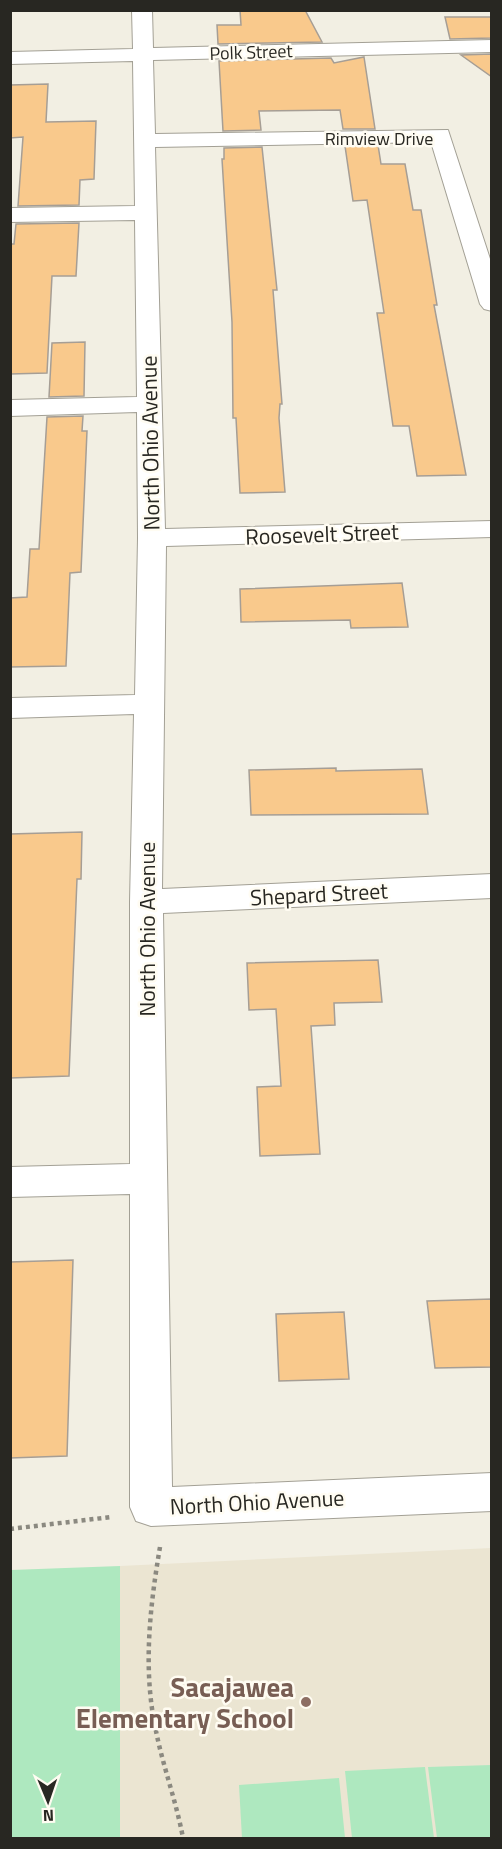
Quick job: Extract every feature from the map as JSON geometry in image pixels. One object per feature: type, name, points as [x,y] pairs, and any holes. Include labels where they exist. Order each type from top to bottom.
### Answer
[{"type":"street","name":"North Ohio Avenue","points":[[142,10],[152,538],[146,902],[151,1507],[492,1492]]},
{"type":"street","name":"Polk Street","points":[[10,58],[492,46]]},
{"type":"street","name":"Rimview Drive","points":[[144,141],[440,135],[492,304]]},
{"type":"street","points":[[10,214],[146,213]]},
{"type":"street","points":[[10,408],[149,404]]},
{"type":"street","name":"Roosevelt Street","points":[[152,538],[492,529]]},
{"type":"street","points":[[10,708],[149,704]]},
{"type":"street","name":"Shepard Street","points":[[146,902],[492,886]]},
{"type":"street","points":[[10,1182],[149,1178]]},
{"type":"path","points":[[10,1529],[99,1520],[151,1507],[160,1543],[151,1599],[149,1647],[152,1709],[183,1839]]},
{"type":"shaded area","name":"Sacajawea Elementary School","points":[[491,1548],[491,1838],[120,1838],[120,1566]]},
{"type":"green space","points":[[120,1566],[120,1838],[11,1838],[11,1570]]},
{"type":"green space","points":[[491,1765],[491,1838],[437,1838],[428,1767]]},
{"type":"green space","points":[[425,1767],[434,1838],[352,1838],[345,1771]]},
{"type":"green space","points":[[339,1778],[345,1838],[242,1838],[239,1785]]},
{"type":"building","points":[[240,10],[305,10],[322,42],[218,44],[217,25],[241,25]]},
{"type":"building","points":[[445,17],[492,17],[492,38],[450,39]]},
{"type":"building","points":[[492,54],[492,77],[461,55]]},
{"type":"building","points":[[364,57],[375,129],[343,129],[340,110],[259,111],[261,130],[223,131],[219,61],[331,58],[334,63]]},
{"type":"building","points":[[48,84],[46,122],[96,121],[94,179],[80,180],[79,205],[18,206],[23,137],[10,138],[10,85]]},
{"type":"building","points":[[378,145],[381,164],[405,164],[413,210],[421,210],[437,305],[434,305],[466,475],[417,476],[409,426],[393,426],[377,313],[384,313],[367,200],[353,201],[345,146]]},
{"type":"building","points":[[262,147],[277,290],[273,290],[282,404],[280,404],[279,418],[285,492],[240,493],[236,418],[233,418],[232,322],[222,159],[224,159],[224,148]]},
{"type":"building","points":[[79,223],[76,276],[52,276],[47,373],[10,374],[10,244],[14,244],[16,224]]},
{"type":"building","points":[[85,342],[84,396],[49,397],[52,343]]},
{"type":"building","points":[[83,416],[82,431],[87,431],[81,572],[70,573],[66,666],[10,667],[10,598],[27,597],[30,549],[39,549],[47,417]]},
{"type":"building","points":[[402,583],[408,627],[351,628],[350,620],[241,622],[240,589]]},
{"type":"building","points":[[336,768],[336,771],[422,769],[428,814],[251,815],[249,770]]},
{"type":"building","points":[[82,832],[81,879],[77,879],[69,1076],[10,1078],[10,834]]},
{"type":"building","points":[[378,960],[382,1002],[334,1003],[335,1025],[311,1026],[320,1154],[260,1156],[257,1087],[281,1086],[276,1009],[249,1010],[247,963]]},
{"type":"building","points":[[73,1260],[67,1456],[10,1458],[10,1262]]},
{"type":"building","points":[[492,1299],[492,1367],[435,1368],[427,1301]]},
{"type":"building","points":[[344,1312],[349,1379],[279,1381],[276,1314]]},
{"type":"place","name":"Sacajawea Elementary School","points":[[306,1702]]}]
